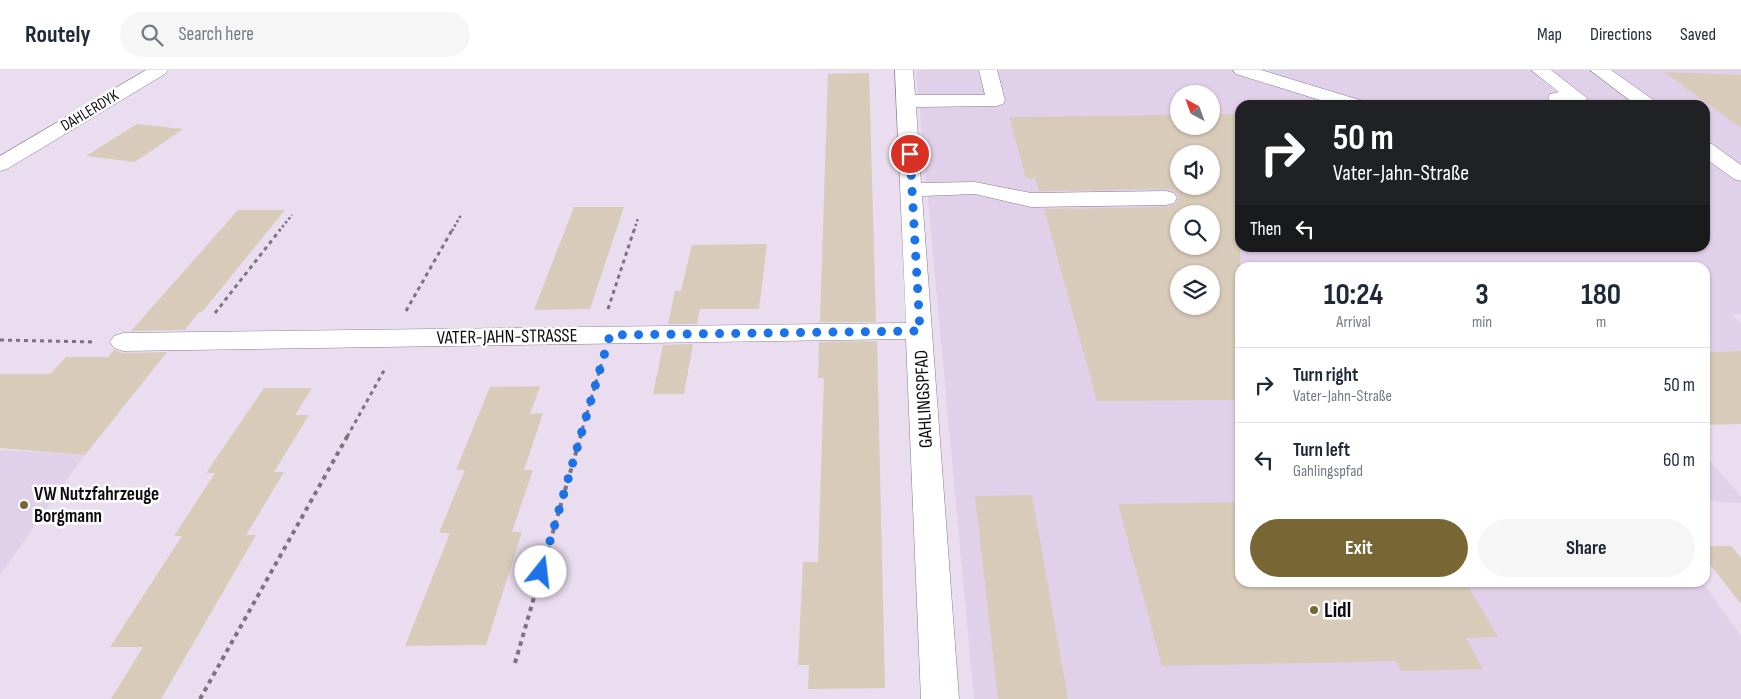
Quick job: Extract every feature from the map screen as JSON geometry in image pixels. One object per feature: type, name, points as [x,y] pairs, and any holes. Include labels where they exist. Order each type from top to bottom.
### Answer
[{"type":"street","name":"DAHLERDYK","points":[[0,165],[159,70]]},
{"type":"street","name":"GAHLINGSPFAD","points":[[904,70],[940,699]]},
{"type":"street","points":[[906,101],[996,100],[988,70]]},
{"type":"street","points":[[1242,70],[1340,100]]},
{"type":"street","points":[[1540,70],[1578,98],[1556,98],[1559,100]]},
{"type":"street","points":[[1599,70],[1641,100]]},
{"type":"street","points":[[0,152],[22,152]]},
{"type":"street","points":[[1710,152],[1741,175]]},
{"type":"street","points":[[912,190],[975,188],[1031,200],[1166,198]]},
{"type":"street","name":"VATER-JAHN-STRASSE","points":[[123,342],[920,331]]},
{"type":"path","points":[[192,340],[292,215]]},
{"type":"path","points":[[200,699],[461,215]]},
{"type":"path","points":[[515,663],[604,335],[638,218]]},
{"type":"path","points":[[0,340],[123,342]]},
{"type":"shaded area","points":[[916,70],[1741,70],[1741,314],[1731,314],[1741,323],[1741,351],[1710,351],[1710,262],[1235,262],[1235,587],[1706,587],[1741,636],[1741,699],[974,699]]},
{"type":"shaded area","name":"VW Nutzfahrzeuge Borgmann","points":[[0,450],[84,455],[0,575]]},
{"type":"shaded area","points":[[1710,461],[1741,497],[1741,503],[1710,501]]},
{"type":"building","points":[[1664,72],[1741,75],[1741,128],[1710,105],[1710,100],[1702,100]]},
{"type":"building","points":[[869,73],[876,322],[820,322],[828,74]]},
{"type":"building","points":[[1220,114],[1235,114],[1235,252],[1240,252],[1240,262],[1235,262],[1235,400],[1097,401],[1044,209],[1170,206],[1170,255],[1220,255],[1220,205],[1173,205],[1176,204],[1179,197],[1177,195],[1220,195],[1220,145],[1170,145],[1170,190],[1039,191],[1035,178],[1026,178],[1009,117],[1170,115],[1170,135],[1220,135]]},
{"type":"building","points":[[137,124],[183,129],[135,162],[86,156]]},
{"type":"building","points":[[574,207],[624,207],[590,309],[534,310]]},
{"type":"building","points":[[238,210],[285,210],[202,312],[199,312],[185,330],[131,331]]},
{"type":"building","points":[[767,244],[759,309],[700,309],[697,324],[668,324],[675,291],[681,291],[692,245]]},
{"type":"building","points":[[877,341],[885,688],[808,689],[809,665],[798,665],[803,562],[818,562],[824,378],[818,378],[819,342]]},
{"type":"building","points":[[693,344],[684,394],[653,394],[663,345]]},
{"type":"building","points":[[114,350],[123,353],[167,352],[85,455],[0,448],[0,374],[50,374],[66,357],[108,357]]},
{"type":"building","points":[[1741,351],[1741,424],[1710,425],[1710,352]]},
{"type":"building","points":[[540,386],[530,414],[543,413],[524,470],[533,470],[512,532],[522,532],[486,645],[405,646],[450,533],[439,533],[465,470],[456,470],[490,387]]},
{"type":"building","points":[[264,388],[312,388],[295,415],[309,415],[274,472],[284,472],[246,535],[256,535],[161,699],[111,699],[143,647],[110,647],[182,536],[174,536],[215,473],[206,473]]},
{"type":"building","points":[[1032,495],[1068,699],[998,699],[975,496]]},
{"type":"building","name":"Lidl","points":[[1235,502],[1235,587],[1469,587],[1498,637],[1466,638],[1483,669],[1401,671],[1396,661],[1162,666],[1118,504]]},
{"type":"building","points":[[1710,546],[1731,546],[1741,558],[1741,604],[1710,564]]},
{"type":"place","name":"VW Nutzfahrzeuge Borgmann","points":[[24,505]]},
{"type":"place","name":"Lidl","points":[[1314,610]]},
{"type":"route","points":[[541,572],[610,335],[920,331],[910,154]]}]
